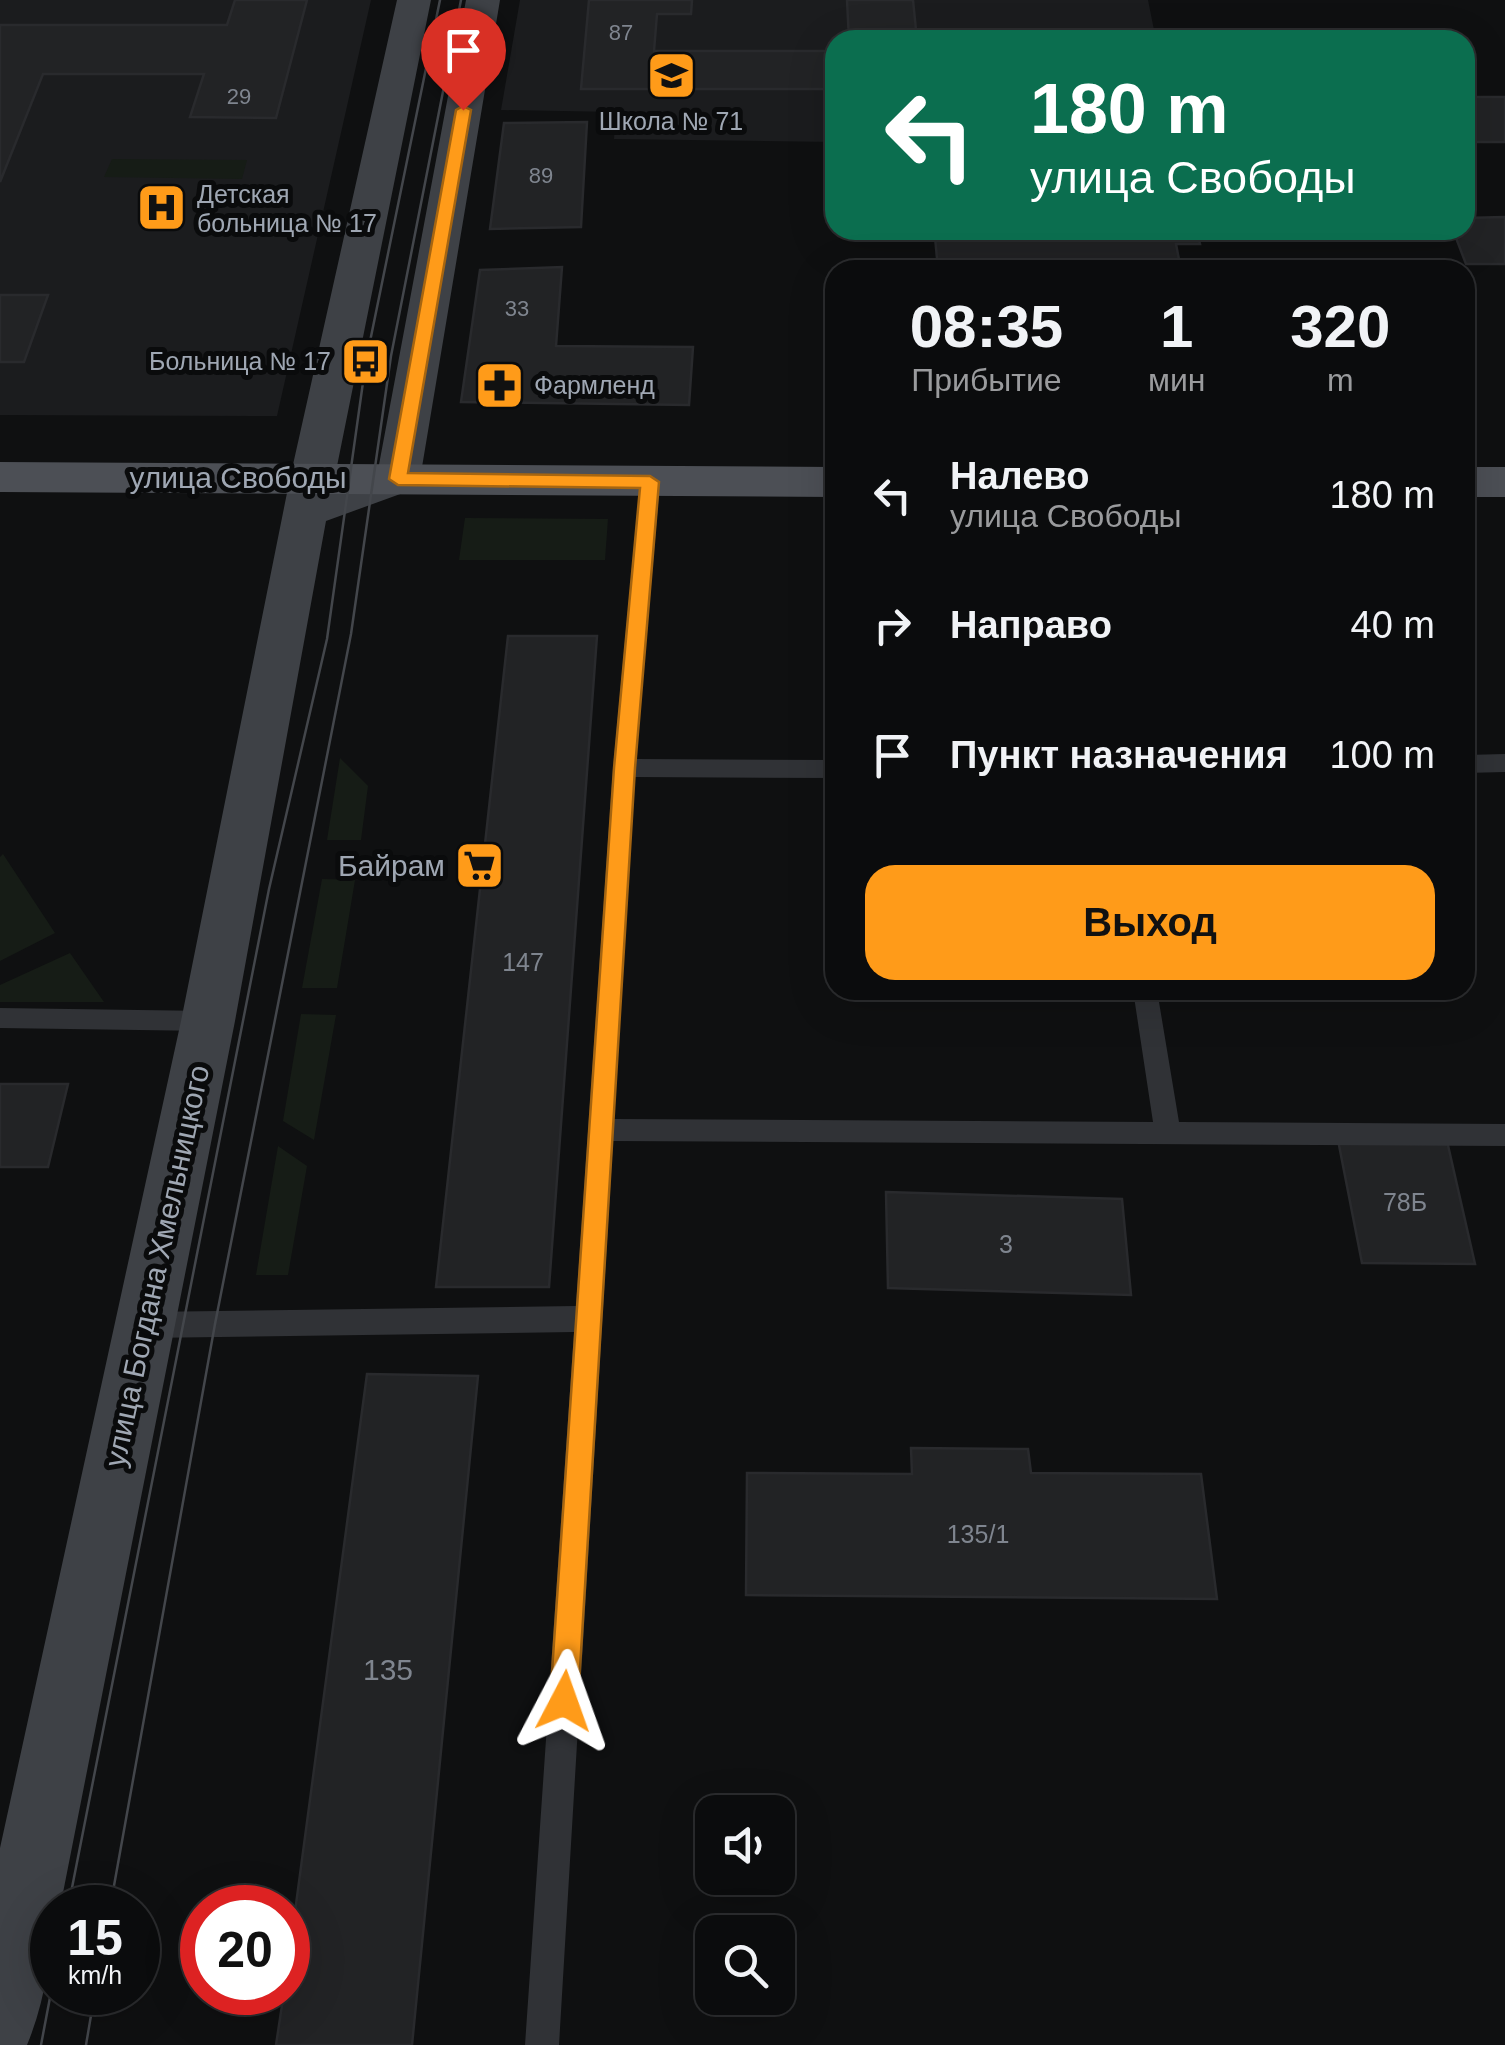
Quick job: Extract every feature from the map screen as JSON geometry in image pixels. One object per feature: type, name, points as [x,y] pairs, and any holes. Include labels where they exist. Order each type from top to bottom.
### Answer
[{"type":"main road","name":"улица Свободы","points":[[0,478],[309,495]]},
{"type":"main road","points":[[398,479],[825,482]]},
{"type":"main road","points":[[1475,482],[1505,482]]},
{"type":"street","name":"улица Богдана Хмельницкого","points":[[0,2020],[208,1021],[309,495],[414,0]]},
{"type":"street","points":[[309,495],[398,479],[483,0]]},
{"type":"lane","points":[[542,2045],[624,768],[650,482]]},
{"type":"lane","points":[[1475,764],[1505,764]]},
{"type":"lane","points":[[624,768],[825,768]]},
{"type":"lane","points":[[1147,1000],[1168,1134]]},
{"type":"lane","points":[[0,1018],[208,1021]]},
{"type":"lane","points":[[602,1130],[1505,1135]]},
{"type":"lane","points":[[144,1325],[589,1319]]},
{"type":"shaded area","name":"Детская больница № 17","points":[[0,0],[371,0],[277,416],[0,415]]},
{"type":"shaded area","name":"Школа № 71","points":[[520,0],[1148,0],[1154,30],[825,30],[825,142],[614,139],[616,112],[501,110]]},
{"type":"shaded area","points":[[112,159],[247,160],[242,179],[104,177]]},
{"type":"shaded area","points":[[465,518],[608,519],[605,560],[459,560]]},
{"type":"shaded area","points":[[340,758],[368,786],[361,840],[327,840]]},
{"type":"shaded area","points":[[3,854],[55,933],[0,961],[0,857]]},
{"type":"shaded area","points":[[322,879],[355,880],[337,988],[302,988]]},
{"type":"shaded area","points":[[70,953],[104,1002],[0,1002],[0,985]]},
{"type":"shaded area","points":[[301,1014],[336,1015],[314,1140],[283,1121]]},
{"type":"shaded area","points":[[278,1146],[307,1166],[288,1275],[256,1275]]},
{"type":"building","points":[[235,0],[307,0],[276,118],[190,117],[204,74],[43,74],[0,182],[0,25],[227,25]]},
{"type":"building","points":[[589,0],[692,0],[691,14],[657,14],[654,51],[825,51],[825,89],[581,89]]},
{"type":"building","points":[[847,0],[913,0],[916,30],[848,30]]},
{"type":"building","points":[[1475,97],[1505,97],[1505,142],[1475,142]]},
{"type":"building","points":[[587,122],[581,227],[490,229],[504,123]]},
{"type":"building","points":[[1505,217],[1505,264],[1464,260],[1457,240],[1475,240],[1475,218]]},
{"type":"building","points":[[935,240],[1199,240],[1200,244],[1176,244],[1179,260],[937,260]]},
{"type":"building","points":[[562,267],[556,346],[693,347],[689,405],[461,402],[480,270]]},
{"type":"building","points":[[0,295],[48,295],[24,362],[0,362]]},
{"type":"building","points":[[508,636],[597,636],[549,1287],[436,1287]]},
{"type":"building","points":[[0,1084],[68,1084],[48,1167],[0,1167]]},
{"type":"building","points":[[1338,1140],[1447,1141],[1475,1264],[1362,1263]]},
{"type":"building","points":[[886,1192],[1122,1199],[1131,1295],[888,1288]]},
{"type":"building","points":[[367,1374],[478,1376],[412,2045],[276,2045],[281,2015],[310,2015],[310,1885],[299,1885]]},
{"type":"building","points":[[911,1448],[1028,1449],[1031,1473],[1201,1474],[1217,1599],[746,1595],[747,1473],[912,1474]]},
{"type":"tram line","points":[[73,1885],[269,889],[327,639],[366,361],[440,0]]},
{"type":"tram line","points":[[114,1885],[215,1324],[351,634],[391,356],[461,0]]},
{"type":"tram line","points":[[41,2045],[47,2015]]},
{"type":"tram line","points":[[86,2045],[91,2015]]},
{"type":"place","name":"Школа № 71","points":[[671,75]]},
{"type":"place","name":"Детская больница № 17","points":[[162,208]]},
{"type":"place","name":"Больница № 17","points":[[366,361]]},
{"type":"place","name":"Фармленд","points":[[499,385]]},
{"type":"place","name":"Байрам","points":[[480,866]]},
{"type":"route","points":[[463,110],[398,479],[650,482],[624,768],[564,1701]]}]
